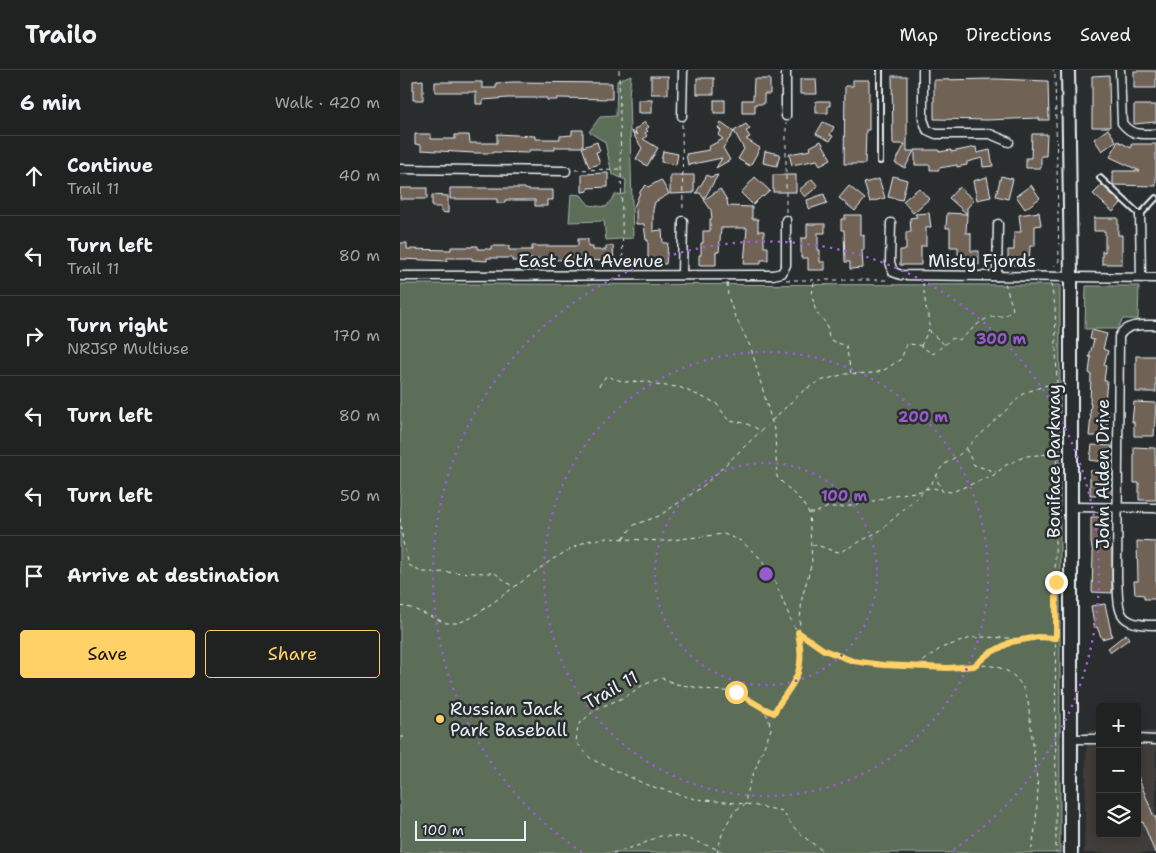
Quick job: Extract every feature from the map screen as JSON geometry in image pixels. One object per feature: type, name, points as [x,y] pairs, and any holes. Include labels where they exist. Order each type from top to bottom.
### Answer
[{"type":"main road","name":"Boniface Parkway","points":[[1068,70],[1071,277],[1070,853]]},
{"type":"street","points":[[682,116],[683,70]]},
{"type":"street","points":[[786,70],[786,116]]},
{"type":"street","points":[[923,70],[923,119],[927,130],[936,134],[990,134],[1009,142]]},
{"type":"street","points":[[1120,70],[1122,123],[1127,130],[1136,134],[1156,134]]},
{"type":"street","points":[[400,169],[566,170]]},
{"type":"street","points":[[1140,215],[1141,278]]},
{"type":"street","points":[[682,276],[683,220]]},
{"type":"street","points":[[780,274],[786,265],[786,220]]},
{"type":"street","name":"Misty Fjords","points":[[891,223],[890,262],[893,272],[901,276],[1071,277]]},
{"type":"street","points":[[998,224],[1000,276]]},
{"type":"street","name":"East 6th Avenue","points":[[400,276],[726,276],[780,274]]},
{"type":"street","points":[[1071,277],[1156,278]]},
{"type":"street","name":"John Alden Drive","points":[[1156,325],[1132,326],[1121,332],[1119,337],[1117,577],[1122,615],[1127,621],[1135,625],[1156,625]]},
{"type":"street","points":[[1071,507],[1156,508]]},
{"type":"street","points":[[1070,740],[1096,739]]},
{"type":"street","points":[[1141,739],[1156,740]]},
{"type":"lane","points":[[880,70],[880,161]]},
{"type":"lane","points":[[1100,178],[1140,215],[1156,198]]},
{"type":"path","points":[[620,70],[623,276]]},
{"type":"path","points":[[1053,70],[1055,76],[1059,261],[1050,269],[1055,306],[1058,453],[1055,509],[1056,853]]},
{"type":"path","points":[[682,116],[683,220]]},
{"type":"path","points":[[786,116],[786,220]]},
{"type":"path","points":[[566,170],[621,169]]},
{"type":"path","points":[[780,274],[785,280],[885,280],[901,276]]},
{"type":"path","points":[[726,276],[728,296],[734,314],[751,348],[772,420],[775,433],[777,477],[802,502],[809,513],[812,562],[802,598],[798,632],[800,662],[795,681],[782,697],[774,713],[763,708]]},
{"type":"path","points":[[921,346],[929,328],[930,315],[926,308],[922,289],[923,276]]},
{"type":"path","points":[[623,539],[634,525],[659,516],[702,487],[804,390],[820,381],[886,369],[901,359],[907,344],[913,343],[921,346],[933,354],[953,338],[959,340],[978,322],[1005,316],[1013,309],[1000,276]]},
{"type":"path","points":[[814,280],[812,295],[816,313],[824,319],[828,338],[836,343],[846,345],[851,374]]},
{"type":"path","points":[[929,328],[931,333],[944,344]]},
{"type":"path","points":[[599,386],[606,376],[625,382],[647,381],[655,385],[679,387],[716,403],[729,420],[745,423],[760,431]]},
{"type":"path","points":[[811,545],[819,545],[834,552],[841,552],[881,530],[931,484],[938,472],[947,463],[959,455],[1024,393],[1047,385],[1057,384]]},
{"type":"path","points":[[966,448],[974,465],[994,472],[999,471]]},
{"type":"path","points":[[809,513],[815,513],[828,507],[844,507],[933,488],[952,492],[994,475],[1006,465],[1026,456],[1071,452]]},
{"type":"path","points":[[938,472],[937,478],[942,491]]},
{"type":"path","points":[[400,518],[403,542],[409,565],[421,572],[495,572],[514,587]]},
{"type":"path","points":[[400,606],[411,608],[446,623],[458,623],[473,617],[553,558],[580,544],[608,538],[662,541],[724,534],[741,541],[759,557],[769,572],[793,626],[798,632],[824,650],[853,661],[883,665],[948,668],[985,665],[999,668],[1013,675],[1020,682],[1025,691],[1038,788],[1036,823],[1031,853]]},
{"type":"path","points":[[917,666],[941,648],[971,638],[1056,639]]},
{"type":"path","points":[[974,666],[988,654],[1011,642],[1028,639]]},
{"type":"path","name":"Trail 11","points":[[763,708],[736,692],[676,684],[662,678],[643,684],[625,697],[596,709],[578,725],[576,742],[591,759],[646,785],[695,799],[746,804],[783,811],[788,823],[826,853]]},
{"type":"path","points":[[717,853],[724,831],[734,811],[746,804],[748,788],[771,729],[763,708]]},
{"type":"path","points":[[400,737],[408,737]]},
{"type":"path","points":[[613,853],[640,845],[660,836],[683,837],[724,853]]},
{"type":"shaded area","points":[[1087,730],[1096,730],[1096,838],[1141,838],[1141,731],[1156,731],[1156,853],[1084,853]]},
{"type":"green space","points":[[631,75],[629,96],[633,238],[606,240],[604,221],[569,222],[571,194],[581,195],[589,205],[606,207],[615,195],[625,194],[626,180],[612,174],[605,142],[589,132],[600,117],[616,116],[617,81]]},
{"type":"green space","points":[[400,284],[1060,285],[1060,853],[400,853]]},
{"type":"green space","points":[[1086,286],[1139,286],[1138,319],[1123,319],[1117,329],[1085,329]]},
{"type":"building","points":[[1134,71],[1156,71],[1156,88],[1134,88]]},
{"type":"building","points":[[1109,75],[1110,127],[1092,127],[1092,76]]},
{"type":"building","points":[[651,76],[668,76],[668,94],[651,94]]},
{"type":"building","points":[[892,76],[907,76],[907,151],[914,151],[905,168],[895,163],[905,144],[893,144]]},
{"type":"building","points":[[697,78],[714,78],[714,94],[697,94]]},
{"type":"building","points":[[754,79],[770,79],[770,94],[764,94],[764,104],[755,104],[755,113],[742,113],[742,100],[753,100]]},
{"type":"building","points":[[800,79],[816,79],[817,94],[800,94]]},
{"type":"building","points":[[996,79],[1048,81],[1049,120],[1039,120],[1039,118],[987,120],[934,119],[934,80]]},
{"type":"building","points":[[423,80],[423,100],[413,100],[413,81]]},
{"type":"building","points":[[853,80],[869,80],[869,130],[866,130],[865,164],[844,164],[845,86],[853,86]]},
{"type":"building","points":[[435,82],[482,82],[482,88],[496,88],[496,83],[513,82],[612,83],[612,99],[557,98],[557,100],[547,100],[547,98],[508,98],[483,100],[483,104],[476,104],[476,92],[435,92]]},
{"type":"building","points":[[638,100],[652,100],[652,113],[638,113]]},
{"type":"building","points":[[714,100],[725,100],[725,113],[714,113]]},
{"type":"building","points":[[816,101],[830,101],[828,113],[816,113]]},
{"type":"building","points":[[1134,105],[1156,105],[1156,122],[1134,124]]},
{"type":"building","points":[[645,122],[649,127],[645,133],[647,136],[643,139],[658,148],[647,166],[636,159],[642,148],[631,131],[637,135],[634,130]]},
{"type":"building","points":[[823,122],[834,127],[830,135],[833,136],[830,141],[816,134]]},
{"type":"building","points":[[721,123],[734,132],[723,148],[730,160],[716,168],[722,158],[688,165],[686,154],[709,150],[708,147],[723,139],[718,135],[721,131],[718,128]]},
{"type":"building","points":[[746,124],[750,129],[746,131],[750,137],[746,139],[760,148],[750,166],[738,159],[744,149],[734,131]]},
{"type":"building","points":[[1108,129],[1116,141],[1102,151],[1094,139]]},
{"type":"building","points":[[572,130],[583,130],[583,147],[597,142],[600,151],[596,152],[600,164],[589,167],[582,147],[555,147],[555,150],[529,150],[529,153],[474,153],[421,150],[421,145],[415,144],[415,134],[431,134],[431,139],[455,139],[455,135],[469,135],[470,143],[497,143],[497,134],[535,136],[535,139],[560,139],[560,136],[572,135]]},
{"type":"building","points":[[1032,134],[1047,134],[1046,156],[1041,156],[1041,168],[1026,168],[1026,158],[1031,158]]},
{"type":"building","points":[[821,141],[831,159],[820,165],[817,160],[792,165],[789,154],[811,150],[810,147]]},
{"type":"building","points":[[1118,141],[1131,148],[1131,144],[1156,144],[1156,186],[1113,185],[1113,171],[1140,171],[1110,157]]},
{"type":"building","points":[[976,147],[977,153],[990,150],[993,166],[983,167],[982,158],[967,162],[967,165],[939,168],[939,170],[930,170],[930,165],[915,165],[915,150],[939,150],[939,152],[951,150],[951,152]]},
{"type":"building","points":[[663,151],[678,154],[676,165],[661,162]]},
{"type":"building","points":[[765,151],[780,154],[777,166],[763,163]]},
{"type":"building","points":[[608,173],[608,187],[588,188],[588,191],[582,192],[582,174]]},
{"type":"building","points":[[670,175],[694,175],[694,193],[670,194]]},
{"type":"building","points":[[707,175],[710,177],[718,175],[704,199],[700,193],[696,193]]},
{"type":"building","points":[[773,175],[796,175],[796,192],[773,192]]},
{"type":"building","points":[[893,176],[907,180],[902,200],[888,197]]},
{"type":"building","points":[[1001,176],[1013,179],[1008,199],[996,196]]},
{"type":"building","points":[[755,177],[770,191],[753,205],[741,193]]},
{"type":"building","points":[[987,177],[991,197],[977,200],[973,181]]},
{"type":"building","points":[[812,179],[818,186],[805,197],[799,190]]},
{"type":"building","points":[[879,179],[885,198],[870,202],[864,183]]},
{"type":"building","points":[[661,180],[669,194],[655,202],[653,231],[662,230],[663,243],[668,243],[666,264],[648,264],[648,240],[646,240],[644,224],[636,224],[636,208],[634,207],[641,190],[646,185],[648,187]]},
{"type":"building","points":[[1031,185],[1040,198],[1025,209],[1016,196]]},
{"type":"building","points":[[1102,185],[1121,203],[1113,212],[1093,194]]},
{"type":"building","points":[[849,186],[865,199],[855,211],[839,198]]},
{"type":"building","points":[[959,187],[974,200],[967,208],[967,214],[949,198]]},
{"type":"building","points":[[400,188],[427,188],[427,199],[400,199]]},
{"type":"building","points":[[450,188],[553,190],[553,200],[547,200],[547,206],[535,206],[535,200],[505,200],[505,203],[497,203],[497,199],[450,199]]},
{"type":"building","points":[[919,188],[929,199],[913,213],[903,201]]},
{"type":"building","points":[[720,189],[727,200],[728,206],[752,207],[752,219],[758,219],[758,231],[764,231],[764,247],[768,247],[768,260],[761,260],[761,264],[744,264],[747,228],[721,228],[719,252],[716,252],[716,265],[699,265],[703,231],[710,231],[710,219],[712,219],[711,210],[704,200]]},
{"type":"building","points":[[824,194],[827,203],[809,209],[807,200]]},
{"type":"building","points":[[432,195],[448,196],[448,213],[441,212],[441,207],[432,207]]},
{"type":"building","points":[[1039,212],[1041,225],[1035,226],[1035,246],[1030,246],[1029,265],[1008,265],[1008,250],[1014,250],[1014,232],[1021,232],[1019,215]]},
{"type":"building","points":[[929,213],[931,227],[926,228],[926,246],[921,246],[921,265],[900,265],[900,250],[906,250],[906,232],[911,232],[910,218],[917,217],[915,214]]},
{"type":"building","points":[[947,213],[967,214],[966,233],[971,233],[971,251],[979,251],[979,265],[958,265],[958,247],[950,247],[950,228],[946,228]]},
{"type":"building","points":[[845,215],[861,215],[861,235],[864,235],[864,250],[862,250],[863,268],[850,269],[850,262],[845,262],[844,230],[841,230],[841,219],[845,219]]},
{"type":"building","points":[[1094,218],[1118,218],[1118,235],[1122,235],[1122,264],[1102,264],[1102,251],[1105,252],[1105,231],[1094,231]]},
{"type":"building","points":[[807,224],[825,224],[825,233],[818,233],[818,250],[820,250],[820,262],[825,262],[825,270],[808,270],[808,258],[801,258],[801,238],[807,238]]},
{"type":"building","points":[[578,239],[588,239],[588,247],[593,247],[593,250],[606,250],[606,246],[613,246],[614,261],[528,259],[528,261],[512,261],[512,258],[487,258],[487,261],[472,260],[472,258],[447,258],[447,261],[400,259],[400,243],[407,243],[407,249],[451,250],[451,247],[478,246],[478,249],[491,249],[491,246],[509,246],[509,250],[532,250],[532,246],[578,246]]},
{"type":"building","points":[[1092,330],[1107,334],[1103,349],[1108,351],[1104,365],[1106,366],[1104,381],[1107,381],[1104,411],[1109,411],[1105,436],[1089,436],[1091,374],[1089,373],[1091,357],[1089,357],[1094,340],[1090,339]]},
{"type":"building","points":[[1136,356],[1156,356],[1156,392],[1136,392]]},
{"type":"building","points":[[1134,402],[1156,403],[1154,436],[1134,436],[1134,422],[1132,422]]},
{"type":"building","points":[[1092,445],[1112,446],[1110,463],[1090,460]]},
{"type":"building","points":[[1134,447],[1155,448],[1156,500],[1139,500],[1139,483],[1134,483]]},
{"type":"building","points":[[1090,471],[1112,471],[1111,495],[1090,495]]},
{"type":"building","points":[[1091,517],[1107,517],[1108,549],[1112,549],[1112,593],[1092,592],[1093,554]]},
{"type":"building","points":[[1137,541],[1156,542],[1156,599],[1144,599],[1144,595],[1135,594],[1134,581],[1138,581]]},
{"type":"building","points":[[1105,604],[1112,636],[1102,639],[1097,627],[1094,625],[1091,606]]},
{"type":"building","points":[[1126,634],[1129,639],[1111,652],[1108,648]]},
{"type":"building","points":[[1141,784],[1154,817],[1156,817],[1156,853],[1143,822],[1141,823]]},
{"type":"place","name":"Russian Jack Park Baseball","points":[[440,719]]},
{"type":"route","points":[[736,692],[774,713],[799,672],[800,646],[798,632],[824,650],[853,661],[883,665],[948,668],[974,666],[988,654],[1011,642],[1038,637],[1056,638],[1056,582]]}]
